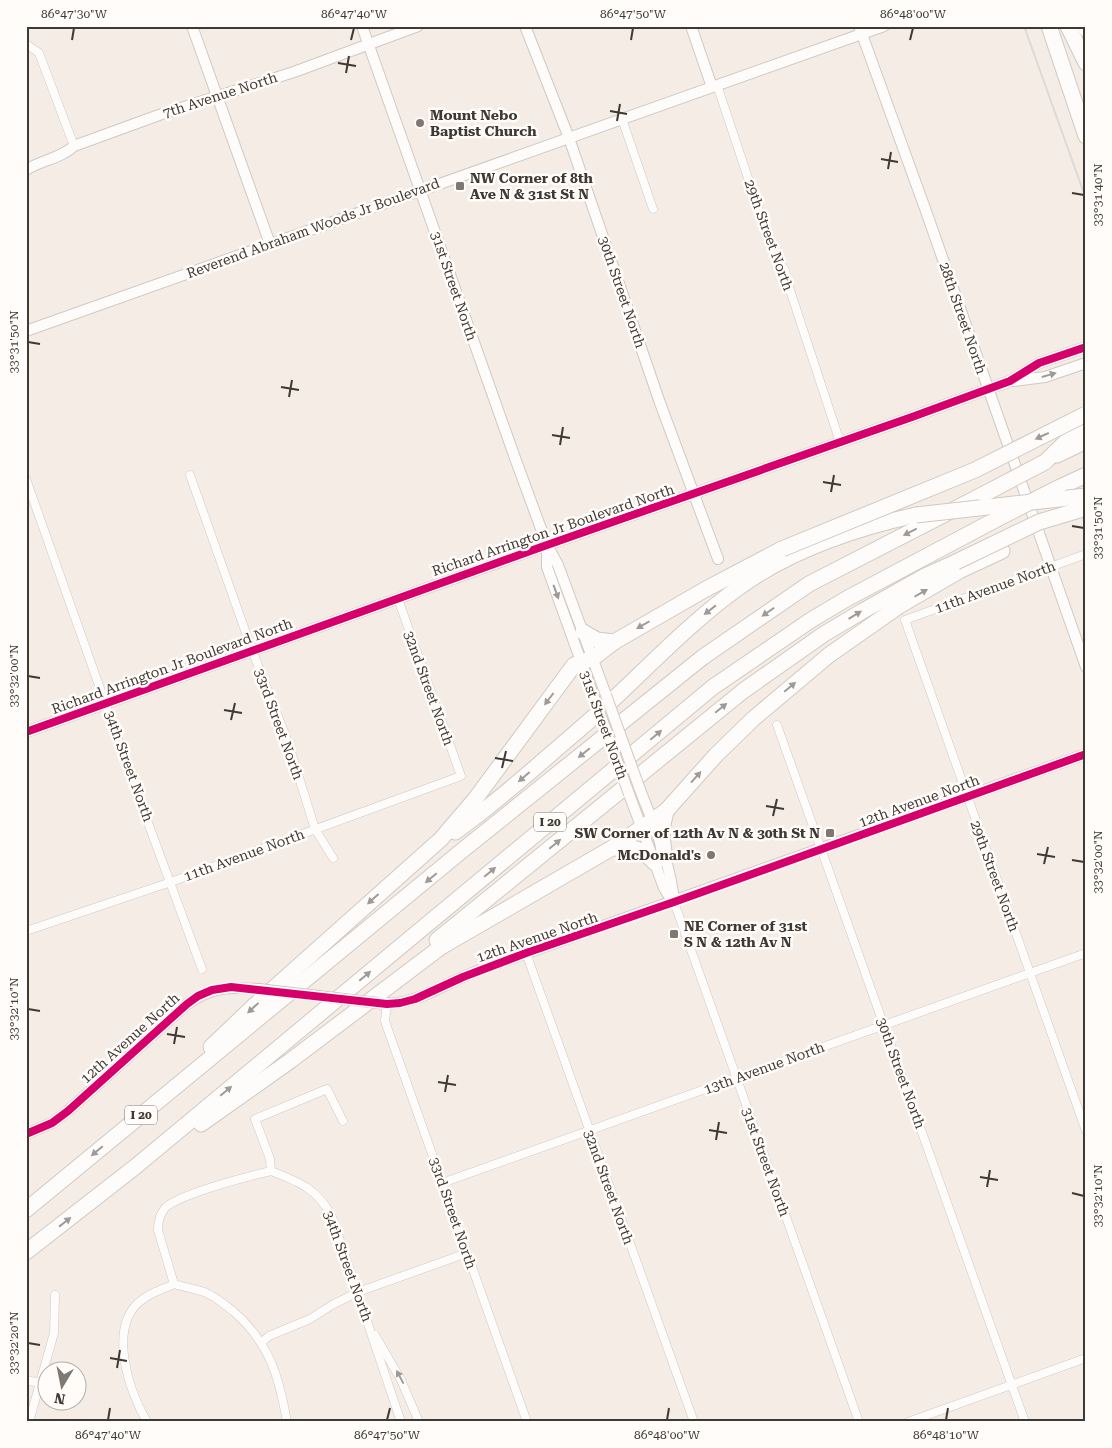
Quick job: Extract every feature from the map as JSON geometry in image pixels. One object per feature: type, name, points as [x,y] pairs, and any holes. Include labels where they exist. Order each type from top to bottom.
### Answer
[{"type":"highway","points":[[1049,26],[1086,108]]},
{"type":"highway","points":[[1068,26],[1086,64]]},
{"type":"highway","points":[[1056,43],[1086,136]]},
{"type":"highway","points":[[118,1133],[255,1005],[441,839],[461,816],[574,665],[587,660],[614,642],[721,580],[782,549],[975,470],[1086,414]]},
{"type":"highway","points":[[1045,462],[1086,422]]},
{"type":"highway","name":"I 20","points":[[26,1210],[118,1133],[257,1022],[464,849],[703,657],[808,584],[1086,441]]},
{"type":"highway","name":"I 20","points":[[26,1252],[135,1167],[713,687],[811,620],[848,598],[995,520],[1083,477]]},
{"type":"highway","points":[[425,853],[483,812],[590,720],[705,613],[749,580],[803,550],[843,534],[882,522],[916,515],[1086,496]]},
{"type":"highway","points":[[300,1052],[743,691],[824,634],[925,576],[1038,522],[1086,508]]},
{"type":"highway","points":[[135,1167],[181,1138],[441,947],[612,848],[666,811],[716,755],[759,714],[829,655],[899,606],[961,570],[1086,512]]},
{"type":"highway","points":[[583,632],[598,640],[614,642]]},
{"type":"highway","points":[[612,848],[638,849],[660,861],[661,831],[666,811]]},
{"type":"street","points":[[192,26],[270,244]]},
{"type":"street","name":"31st Street North","points":[[362,26],[547,545],[558,565],[583,632],[596,703],[629,794],[647,824]]},
{"type":"street","name":"7th Avenue North","points":[[26,170],[35,164],[66,154],[74,146],[217,96],[294,72],[418,26]]},
{"type":"street","name":"30th Street North","points":[[524,26],[569,138],[654,385],[718,559]]},
{"type":"street","points":[[691,26],[715,86]]},
{"type":"street","name":"Reverend Abraham Woods Jr Boulevard","points":[[26,331],[715,86],[860,30],[884,26]]},
{"type":"street","name":"28th Street North","points":[[860,30],[927,214],[1086,667]]},
{"type":"street","points":[[26,44],[39,53],[74,146]]},
{"type":"street","name":"29th Street North","points":[[715,86],[773,253],[785,270],[840,442]]},
{"type":"street","points":[[622,119],[653,209]]},
{"type":"street","name":"Richard Arrington Jr Boulevard North","points":[[26,732],[1010,381],[1040,364],[1086,346]]},
{"type":"street","name":"Richard Arrington Jr Boulevard North","points":[[1010,381],[1045,377],[1086,363]]},
{"type":"street","name":"33rd Street North","points":[[190,475],[252,650],[288,742],[316,829],[332,858]]},
{"type":"street","name":"34th Street North","points":[[26,479],[137,793],[202,969]]},
{"type":"street","name":"31st Street North","points":[[547,545],[547,567],[587,660],[606,695],[639,787],[647,824],[660,861],[672,884],[674,902],[859,1422]]},
{"type":"street","name":"11th Avenue North","points":[[905,620],[1086,554]]},
{"type":"street","name":"32nd Street North","points":[[398,599],[461,776]]},
{"type":"street","name":"29th Street North","points":[[905,620],[1086,1131]]},
{"type":"street","name":"30th Street North","points":[[777,725],[1024,1422]]},
{"type":"street","name":"12th Avenue North","points":[[26,1134],[52,1123],[68,1111],[179,1010],[198,996],[212,990],[224,988],[260,989],[400,1004],[474,972],[526,953],[674,902],[1086,754]]},
{"type":"street","name":"11th Avenue North","points":[[26,931],[171,882],[461,776]]},
{"type":"street","name":"32nd Street North","points":[[526,953],[694,1422]]},
{"type":"street","name":"13th Avenue North","points":[[442,1183],[1086,953]]},
{"type":"street","name":"33rd Street North","points":[[383,1003],[387,1027],[527,1422]]},
{"type":"street","points":[[174,1284],[158,1230],[158,1221],[164,1208],[176,1201],[213,1187],[271,1171],[270,1159],[255,1119],[327,1089],[343,1121]]},
{"type":"street","name":"34th Street North","points":[[271,1171],[303,1184],[325,1203],[332,1216],[401,1422]]},
{"type":"street","points":[[262,1342],[269,1336],[310,1319],[358,1292],[467,1253]]},
{"type":"street","points":[[146,1422],[139,1408],[126,1369],[122,1339],[128,1316],[141,1300],[174,1284],[205,1292],[220,1300],[241,1318],[262,1342],[276,1374],[286,1422]]},
{"type":"street","points":[[46,1360],[54,1333],[55,1295]]},
{"type":"street","name":"34th Street North","points":[[371,1329],[383,1346],[401,1380],[419,1422]]},
{"type":"street","points":[[908,1422],[1086,1358]]},
{"type":"street","points":[[29,1422],[38,1390]]},
{"type":"railway","points":[[1024,26],[1086,199]]},
{"type":"cycle path","points":[[26,732],[547,545],[912,417],[1010,381],[1039,363],[1086,347]]},
{"type":"cycle path","points":[[26,1134],[52,1123],[68,1111],[187,1004],[198,996],[212,990],[231,987],[387,1004],[415,999],[463,977],[526,953],[674,902],[1086,754]]},
{"type":"place","name":"Mount Nebo Baptist Church","points":[[420,123]]},
{"type":"place","name":"NW Corner of 8th Ave N & 31st St N","points":[[460,186]]},
{"type":"place","name":"SW Corner of 12th Av N & 30th St N","points":[[830,833]]},
{"type":"place","name":"McDonald's","points":[[711,855]]},
{"type":"place","name":"NE Corner of 31st S N & 12th Av N","points":[[674,934]]}]
